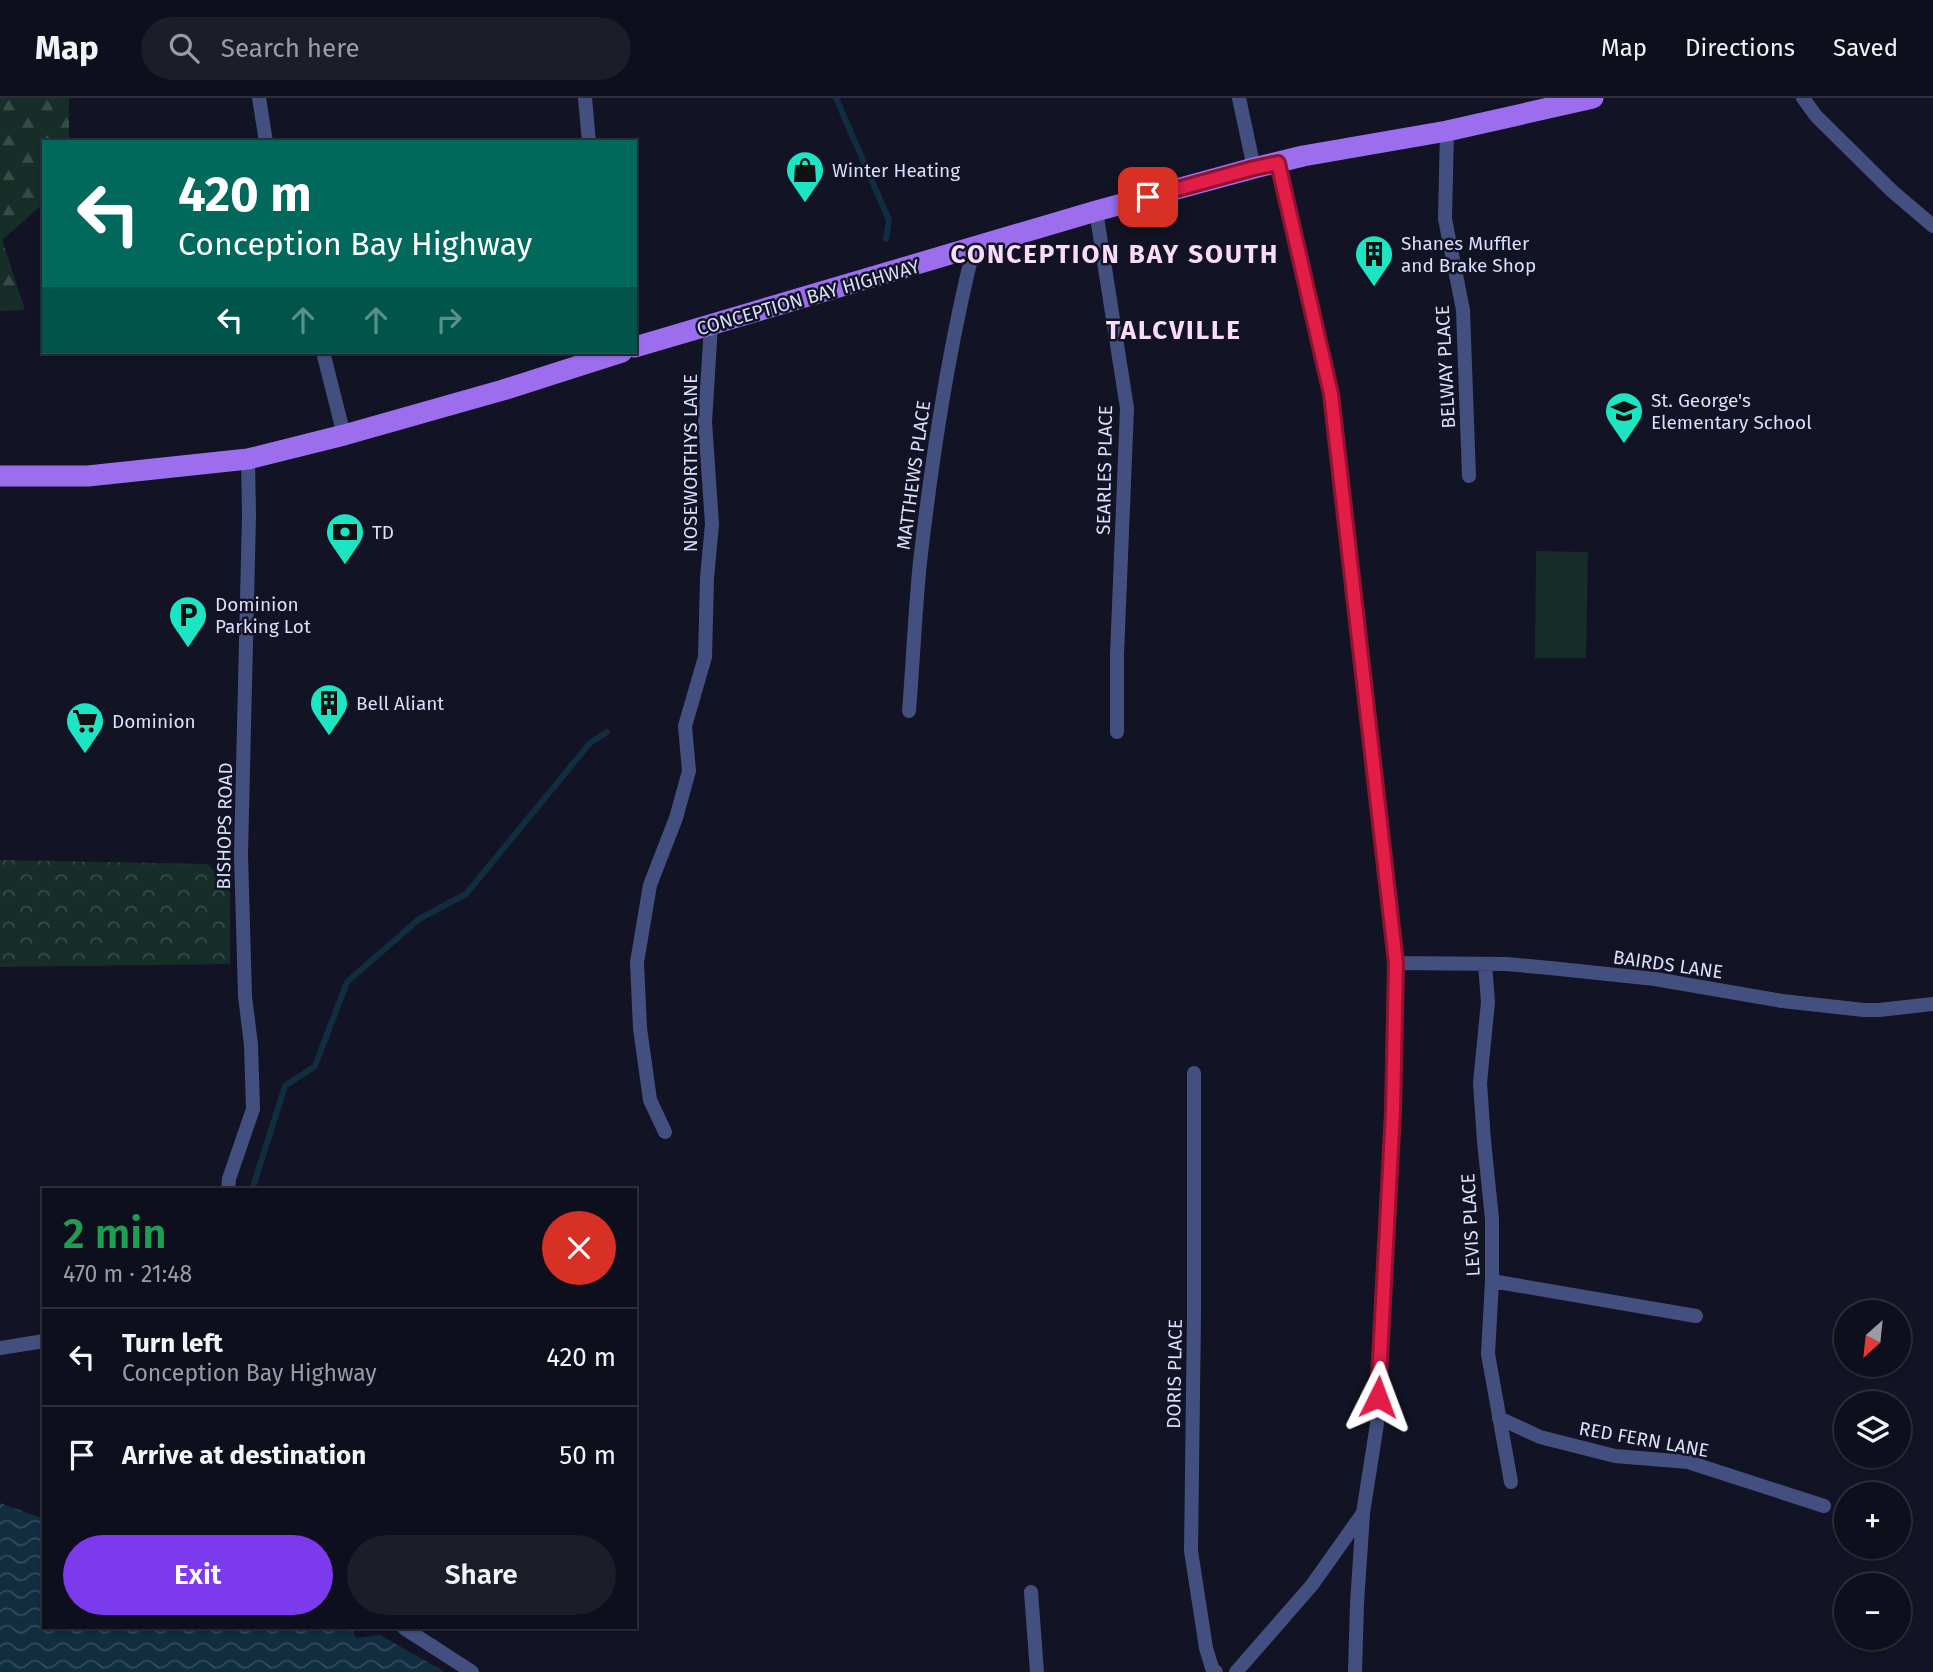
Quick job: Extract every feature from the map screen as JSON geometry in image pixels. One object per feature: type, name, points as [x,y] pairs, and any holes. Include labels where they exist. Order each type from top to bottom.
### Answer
[{"type":"main road","name":"CONCEPTION BAY HIGHWAY","points":[[637,346],[1096,211],[1254,168],[1303,156],[1447,131],[1593,98]]},
{"type":"main road","name":"CONCEPTION BAY HIGHWAY","points":[[0,476],[88,476],[248,458],[344,435],[503,390],[611,354]]},
{"type":"street","points":[[259,98],[266,140]]},
{"type":"street","points":[[585,98],[589,140]]},
{"type":"street","points":[[1239,98],[1254,168]]},
{"type":"street","points":[[1803,98],[1816,116],[1872,172],[1933,226]]},
{"type":"street","name":"BELWAY PLACE","points":[[1447,131],[1445,219],[1463,310],[1469,477]]},
{"type":"street","points":[[1278,163],[1331,394],[1396,963],[1393,1111],[1377,1424],[1363,1513],[1355,1672]]},
{"type":"street","name":"SEARLES PLACE","points":[[1096,211],[1127,408],[1117,654],[1117,732]]},
{"type":"street","name":"MATTHEWS PLACE","points":[[909,711],[920,564],[927,512],[960,302],[974,247]]},
{"type":"street","name":"NOSEWORTHYS LANE","points":[[665,1132],[650,1100],[640,1028],[637,962],[650,886],[676,818],[689,771],[685,726],[705,657],[712,524],[705,422],[712,325]]},
{"type":"street","points":[[324,354],[344,435]]},
{"type":"street","name":"BISHOPS ROAD","points":[[228,1188],[253,1109],[251,1045],[245,996],[241,853],[248,458]]},
{"type":"street","name":"BAIRDS LANE","points":[[1396,963],[1550,968],[1655,979],[1782,1001],[1864,1010],[1933,1004]]},
{"type":"street","name":"LEVIS PLACE","points":[[1485,964],[1488,1002],[1480,1083],[1492,1219],[1488,1354],[1511,1482]]},
{"type":"street","name":"DORIS PLACE","points":[[1194,1073],[1191,1551],[1206,1648],[1212,1668],[1216,1672]]},
{"type":"street","points":[[1492,1281],[1696,1316]]},
{"type":"street","points":[[0,1348],[42,1341]]},
{"type":"street","name":"RED FERN LANE","points":[[1499,1418],[1540,1437],[1615,1456],[1688,1462],[1824,1506]]},
{"type":"street","points":[[1236,1672],[1312,1585],[1363,1513]]},
{"type":"street","points":[[1031,1592],[1037,1672]]},
{"type":"street","points":[[406,1629],[472,1672]]},
{"type":"green space","points":[[0,98],[69,98],[69,140],[42,140],[42,205],[2,240],[25,310],[0,311]]},
{"type":"green space","points":[[1536,551],[1588,552],[1586,658],[1535,658]]},
{"type":"green space","points":[[0,860],[208,864],[230,892],[230,964],[0,967]]},
{"type":"water","points":[[0,1503],[42,1518],[42,1629],[352,1629],[356,1638],[380,1635],[445,1672],[0,1672]]},
{"type":"waterway","points":[[836,98],[889,220],[886,239]]},
{"type":"waterway","points":[[253,1188],[285,1086],[315,1066],[347,982],[419,919],[466,894],[590,743],[607,732]]},
{"type":"place","name":"Winter Heating","points":[[805,204]]},
{"type":"place","name":"Shanes Muffler and Brake Shop","points":[[1374,288]]},
{"type":"place","name":"St. George's Elementary School","points":[[1624,445]]},
{"type":"place","name":"TD","points":[[345,566]]},
{"type":"place","name":"Dominion Parking Lot","points":[[188,649]]},
{"type":"place","name":"Bell Aliant","points":[[329,737]]},
{"type":"place","name":"Dominion","points":[[85,755]]},
{"type":"district","name":"CONCEPTION BAY SOUTH","points":[[1115,254]]},
{"type":"district","name":"TALCVILLE","points":[[1174,330]]},
{"type":"route","points":[[1148,197],[1278,163],[1331,394],[1396,963],[1393,1111],[1378,1397]]}]
